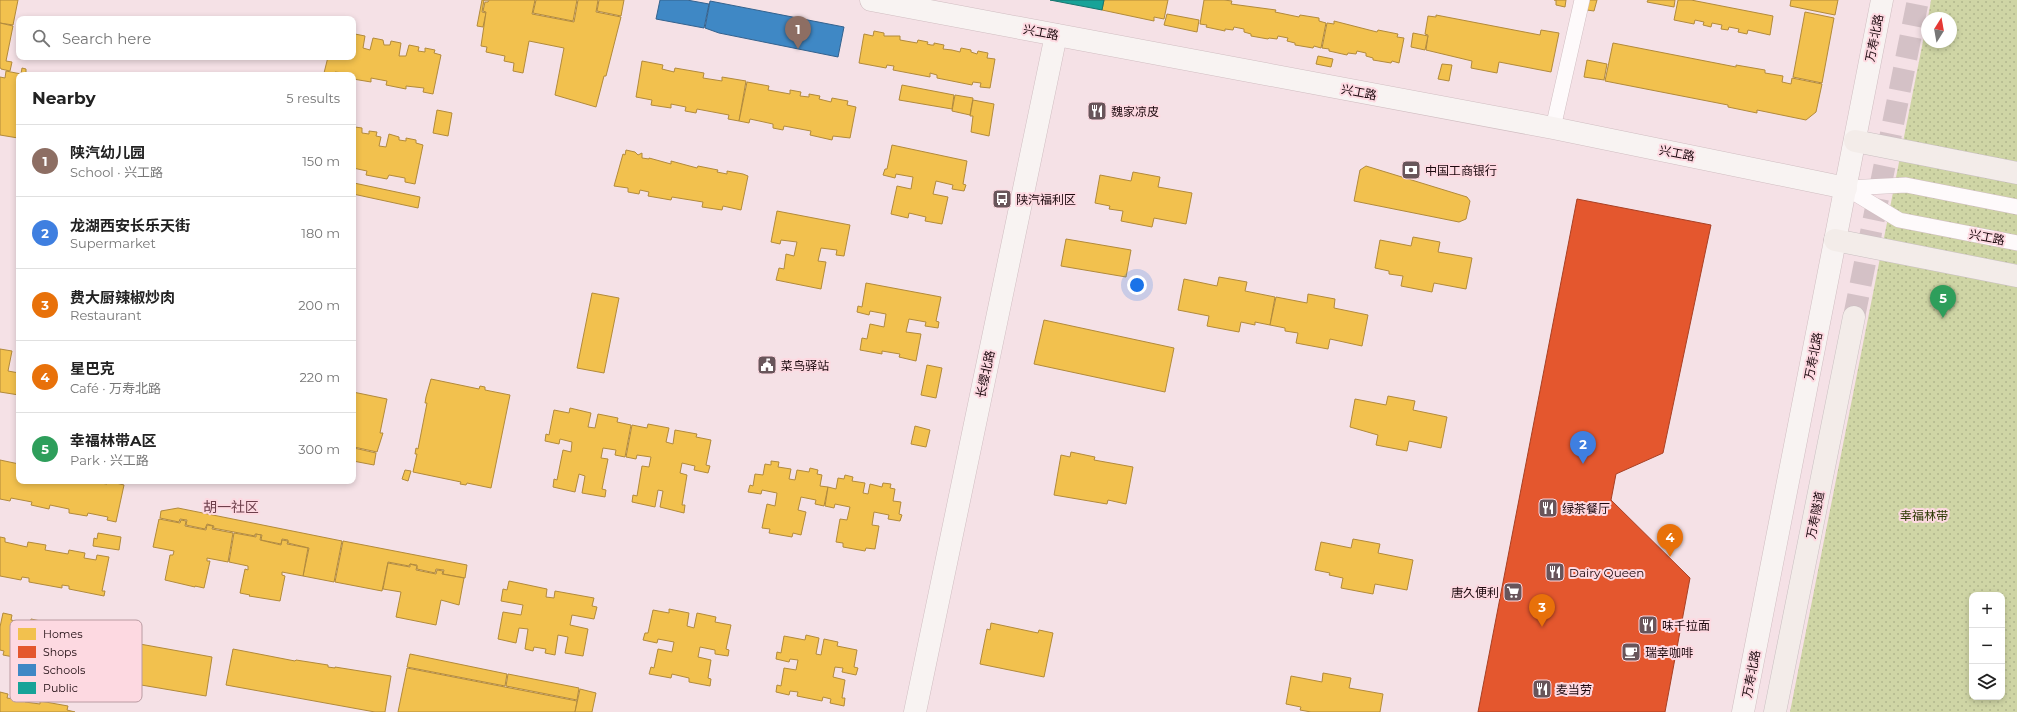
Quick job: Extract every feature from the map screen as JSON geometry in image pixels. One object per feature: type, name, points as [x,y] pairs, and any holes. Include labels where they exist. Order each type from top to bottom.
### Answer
[{"type":"main road","points":[[1855,141],[2017,173]]},
{"type":"main road","points":[[1835,240],[2017,276]]},
{"type":"main road","name":"万寿隧道","points":[[1776,712],[1854,317]]},
{"type":"street","name":"兴工路","points":[[871,0],[1553,128],[1846,188],[1906,185],[2017,207]]},
{"type":"street","points":[[1553,128],[1582,0]]},
{"type":"street","name":"万寿北路","points":[[1743,712],[1882,0]]},
{"type":"street","name":"长缨北路","points":[[916,712],[1056,35]]},
{"type":"street","name":"兴工路","points":[[1846,188],[1899,220],[2017,243]]},
{"type":"green space","name":"幸福林带","points":[[1931,0],[2017,0],[2017,712],[1790,712],[1922,48],[1957,48],[1957,12],[1929,12]]},
{"type":"building: Homes","points":[[0,0],[18,0],[13,25],[0,23]]},
{"type":"building: Homes","points":[[482,0],[484,0],[482,12],[486,13],[483,27],[477,26]]},
{"type":"building: Homes","points":[[489,0],[535,0],[532,14],[574,22],[578,0],[598,0],[596,12],[621,17],[606,76],[604,76],[596,107],[555,95],[564,48],[529,41],[523,73],[513,71],[514,63],[504,61],[505,56],[486,52],[487,47],[481,46],[486,12],[483,11],[485,2],[488,2]]},
{"type":"building: Homes","points":[[536,0],[577,0],[573,21],[533,13]]},
{"type":"building: Homes","points":[[599,0],[624,0],[621,16],[597,11]]},
{"type":"building: Homes","points":[[1104,0],[1168,0],[1164,19],[1154,17],[1154,21],[1102,10]]},
{"type":"building: Homes","points":[[1204,0],[1232,1],[1231,4],[1276,10],[1275,12],[1299,17],[1300,15],[1319,18],[1319,21],[1326,23],[1321,48],[1295,45],[1295,43],[1287,41],[1288,38],[1278,36],[1277,39],[1268,39],[1251,36],[1251,34],[1244,32],[1244,29],[1234,27],[1233,30],[1225,29],[1225,31],[1206,27],[1207,25],[1200,24]]},
{"type":"building: Homes","points":[[1556,0],[1566,0],[1565,7],[1556,5]]},
{"type":"building: Homes","points":[[1589,0],[1597,0],[1594,11],[1587,10]]},
{"type":"building: Homes","points":[[1648,0],[1675,0],[1674,7],[1647,2]]},
{"type":"building: Homes","points":[[1678,0],[1691,0],[1773,16],[1770,35],[1748,30],[1747,34],[1738,32],[1739,29],[1729,27],[1728,30],[1721,29],[1722,25],[1712,23],[1711,27],[1703,25],[1704,22],[1695,20],[1694,24],[1674,20]]},
{"type":"building: Homes","points":[[1791,0],[1838,0],[1835,15],[1790,6]]},
{"type":"building: Homes","points":[[1805,12],[1834,18],[1822,83],[1793,77]]},
{"type":"building: Homes","points":[[1167,14],[1199,20],[1197,32],[1164,25]]},
{"type":"building: Homes","points":[[1436,15],[1540,35],[1541,30],[1559,33],[1551,72],[1499,62],[1497,73],[1471,68],[1472,61],[1426,50],[1428,35],[1425,34],[1428,16],[1436,17]]},
{"type":"building: Homes","points":[[1334,21],[1377,32],[1378,30],[1398,34],[1397,37],[1404,38],[1399,63],[1373,60],[1373,58],[1366,56],[1366,53],[1357,51],[1356,54],[1348,53],[1347,55],[1322,48],[1327,23],[1334,24]]},
{"type":"building: Homes","points":[[0,23],[13,26],[6,61],[12,62],[10,71],[1,69],[0,67]]},
{"type":"building: Homes","points":[[874,31],[884,33],[884,36],[900,36],[900,40],[917,43],[918,40],[928,42],[927,44],[931,45],[934,45],[934,43],[944,45],[943,49],[960,52],[961,48],[971,50],[971,52],[977,54],[978,51],[988,53],[987,58],[995,59],[990,88],[980,87],[981,83],[973,82],[972,85],[937,78],[937,75],[930,73],[930,77],[893,70],[894,66],[887,65],[886,68],[859,63],[864,34],[873,36]]},
{"type":"building: Homes","points":[[1413,33],[1428,36],[1425,50],[1411,47]]},
{"type":"building: Homes","points":[[356,34],[365,36],[363,48],[370,50],[373,38],[383,40],[384,45],[390,45],[391,41],[401,43],[399,56],[406,56],[409,45],[419,47],[418,51],[425,52],[425,48],[435,50],[434,53],[441,55],[433,94],[423,92],[424,88],[406,86],[406,89],[386,85],[387,81],[371,78],[371,82],[356,80],[356,72],[324,72],[327,60],[356,60]]},
{"type":"building: Homes","points":[[1613,43],[1736,67],[1736,65],[1765,70],[1765,73],[1783,76],[1782,82],[1791,84],[1792,78],[1822,84],[1816,112],[1806,120],[1757,110],[1757,113],[1728,107],[1728,105],[1605,81]]},
{"type":"building: Homes","points":[[1318,56],[1333,59],[1331,67],[1316,64]]},
{"type":"building: Homes","points":[[1587,60],[1607,64],[1604,80],[1584,77]]},
{"type":"building: Homes","points":[[642,61],[663,65],[662,69],[674,72],[675,68],[704,73],[703,78],[722,81],[722,77],[746,81],[739,121],[728,119],[729,115],[697,109],[696,113],[685,111],[686,107],[671,104],[671,108],[651,105],[652,100],[636,97]]},
{"type":"building: Homes","points":[[1442,64],[1452,65],[1449,81],[1438,79]]},
{"type":"building: Homes","points":[[22,68],[26,69],[26,72],[21,72]]},
{"type":"building: Homes","points":[[6,71],[16,73],[16,138],[0,135],[0,77],[5,78]]},
{"type":"building: Homes","points":[[747,82],[769,86],[768,90],[790,94],[790,90],[801,92],[800,96],[809,97],[809,94],[820,96],[819,99],[831,102],[832,98],[848,101],[847,105],[856,107],[850,138],[833,136],[832,140],[810,135],[811,131],[784,126],[783,130],[773,128],[773,124],[750,119],[749,123],[739,121]]},
{"type":"building: Homes","points":[[902,85],[954,95],[952,109],[899,100]]},
{"type":"building: Homes","points":[[955,95],[973,98],[970,115],[952,111]]},
{"type":"building: Homes","points":[[973,100],[994,104],[989,136],[971,132],[973,116],[970,116]]},
{"type":"building: Homes","points":[[437,110],[452,113],[448,136],[433,133]]},
{"type":"building: Homes","points":[[356,127],[362,128],[362,133],[369,134],[369,131],[377,132],[376,136],[381,137],[379,146],[386,147],[389,134],[399,137],[399,140],[406,141],[406,138],[416,140],[416,143],[423,145],[415,184],[405,182],[405,178],[389,175],[387,179],[366,175],[367,171],[356,169]]},
{"type":"building: Homes","points":[[892,145],[967,161],[963,184],[966,185],[964,191],[952,189],[953,185],[936,181],[933,194],[948,197],[942,224],[925,221],[926,217],[909,213],[908,218],[891,214],[897,186],[911,189],[913,177],[896,174],[895,178],[883,175],[885,169],[887,169]]},
{"type":"building: Homes","points":[[626,150],[635,152],[638,155],[642,153],[642,158],[649,158],[671,164],[671,161],[697,168],[698,166],[718,170],[717,172],[727,174],[727,171],[748,176],[741,210],[723,206],[722,210],[702,207],[703,202],[672,197],[671,200],[648,196],[649,192],[640,190],[639,194],[628,192],[628,188],[614,186],[623,154],[625,155]]},
{"type":"building: Homes","points":[[1366,166],[1467,197],[1470,201],[1466,219],[1459,222],[1354,201],[1360,170]]},
{"type":"building: Homes","points":[[1133,172],[1160,177],[1158,187],[1192,193],[1186,224],[1154,218],[1152,227],[1121,221],[1123,211],[1109,209],[1110,206],[1095,203],[1100,175],[1131,181]]},
{"type":"building: Homes","points":[[356,183],[420,197],[418,208],[356,195]]},
{"type":"building: Homes","points":[[777,211],[850,225],[844,256],[836,255],[837,250],[821,248],[818,261],[826,262],[821,289],[776,280],[779,268],[784,269],[786,254],[794,256],[797,242],[781,240],[780,244],[771,242]]},
{"type":"building: Homes","points":[[1413,237],[1440,242],[1438,252],[1472,258],[1466,289],[1434,283],[1432,292],[1401,286],[1403,276],[1389,274],[1389,271],[1375,268],[1380,240],[1411,246]]},
{"type":"building: Homes","points":[[1066,239],[1131,250],[1126,277],[1061,266]]},
{"type":"building: Homes","points":[[1219,277],[1247,282],[1245,291],[1275,297],[1270,325],[1255,322],[1255,325],[1241,322],[1239,332],[1207,326],[1209,316],[1178,310],[1184,279],[1217,286]]},
{"type":"building: Homes","points":[[866,283],[941,297],[936,321],[939,322],[938,328],[925,326],[926,322],[909,319],[906,332],[921,334],[916,361],[899,357],[900,354],[882,351],[882,354],[860,350],[862,338],[867,339],[870,324],[884,327],[886,314],[870,311],[869,315],[857,312],[858,306],[862,307]]},
{"type":"building: Homes","points":[[592,293],[619,298],[604,373],[577,368]]},
{"type":"building: Homes","points":[[1308,294],[1335,299],[1334,308],[1368,315],[1362,346],[1330,339],[1328,349],[1296,343],[1298,333],[1285,331],[1285,328],[1270,325],[1276,297],[1307,303]]},
{"type":"building: Homes","points":[[1044,320],[1174,348],[1165,392],[1034,364]]},
{"type":"building: Homes","points":[[0,349],[12,351],[8,371],[16,372],[16,395],[0,392]]},
{"type":"building: Homes","points":[[927,365],[942,368],[936,398],[921,395]]},
{"type":"building: Homes","points":[[431,379],[479,389],[480,386],[485,387],[485,390],[510,395],[491,488],[467,483],[466,485],[460,484],[461,482],[413,472],[417,454],[415,454],[416,448],[418,449],[427,403],[425,403],[426,397]]},
{"type":"building: Homes","points":[[356,393],[387,399],[380,433],[383,433],[377,452],[356,447]]},
{"type":"building: Homes","points":[[1388,396],[1415,401],[1413,410],[1447,417],[1441,448],[1409,441],[1407,451],[1376,445],[1378,435],[1350,427],[1355,399],[1386,405]]},
{"type":"building: Homes","points":[[570,408],[591,413],[588,427],[595,428],[598,414],[618,418],[617,422],[631,425],[625,457],[615,455],[616,450],[603,448],[601,458],[608,459],[602,489],[606,490],[605,497],[582,493],[585,476],[579,474],[575,492],[553,487],[554,479],[557,480],[563,450],[571,452],[572,442],[560,439],[559,444],[545,441],[546,434],[549,435],[554,410],[569,413]]},
{"type":"building: Homes","points":[[648,424],[669,428],[666,442],[673,444],[675,430],[697,434],[696,437],[711,440],[706,465],[710,466],[708,473],[694,470],[695,466],[682,463],[680,473],[687,475],[682,505],[685,505],[684,513],[660,507],[663,491],[658,490],[655,507],[632,502],[633,495],[637,496],[642,466],[649,467],[651,457],[637,455],[636,459],[626,457],[632,425],[647,428]]},
{"type":"building: Homes","points":[[915,426],[930,430],[926,447],[911,444]]},
{"type":"building: Homes","points":[[356,448],[376,453],[374,465],[356,462]]},
{"type":"building: Homes","points":[[1071,452],[1095,457],[1094,460],[1133,467],[1126,504],[1108,500],[1107,504],[1054,495],[1061,455],[1070,457]]},
{"type":"building: Homes","points":[[0,460],[16,463],[16,484],[124,485],[116,522],[107,520],[108,517],[88,513],[87,516],[69,513],[69,509],[50,505],[49,509],[31,505],[32,502],[11,498],[10,501],[0,499]]},
{"type":"building: Homes","points":[[771,461],[779,462],[778,467],[791,469],[789,479],[795,480],[797,470],[809,472],[810,468],[818,470],[817,474],[822,475],[820,486],[828,487],[824,506],[815,504],[816,500],[801,497],[798,510],[806,512],[801,535],[793,533],[792,537],[769,533],[770,529],[762,528],[767,504],[775,506],[777,493],[762,490],[761,494],[748,492],[750,485],[753,486],[755,474],[763,475],[765,464],[771,465]]},
{"type":"building: Homes","points":[[405,470],[411,471],[408,481],[402,479]]},
{"type":"building: Homes","points":[[845,475],[853,477],[852,481],[865,483],[863,493],[868,494],[870,484],[882,487],[883,483],[891,484],[890,488],[895,489],[893,501],[901,502],[899,514],[902,515],[900,521],[888,519],[889,515],[874,512],[872,525],[879,526],[875,549],[866,548],[865,551],[843,547],[843,543],[836,542],[840,519],[847,520],[850,507],[835,504],[834,508],[825,506],[828,487],[836,489],[838,478],[844,479]]},
{"type":"building: Homes","points":[[178,508],[342,541],[334,582],[303,576],[309,548],[288,543],[288,540],[282,539],[281,544],[261,540],[262,535],[255,534],[255,536],[213,528],[214,526],[207,524],[205,529],[186,525],[187,520],[180,519],[179,522],[160,518],[161,511]]},
{"type":"building: Homes","points":[[159,519],[180,523],[181,520],[186,521],[185,526],[206,530],[207,525],[213,526],[212,529],[233,533],[228,562],[207,558],[207,561],[210,561],[204,588],[165,580],[170,555],[173,555],[174,551],[153,547]]},
{"type":"building: Homes","points":[[98,533],[121,537],[119,550],[93,546],[94,538],[97,539]]},
{"type":"building: Homes","points":[[234,533],[256,537],[256,534],[261,535],[260,540],[281,545],[282,540],[288,541],[287,544],[308,548],[303,576],[282,572],[282,575],[285,576],[280,601],[240,593],[245,569],[248,570],[248,566],[229,562]]},
{"type":"building: Homes","points":[[0,537],[5,538],[5,542],[27,547],[28,542],[46,545],[45,550],[68,554],[69,550],[85,553],[84,558],[96,560],[97,555],[109,557],[102,591],[105,591],[104,596],[69,589],[69,586],[62,585],[62,588],[29,582],[29,578],[22,577],[21,580],[0,576]]},
{"type":"building: Homes","points":[[1353,539],[1380,544],[1378,553],[1413,560],[1407,590],[1375,584],[1373,594],[1341,588],[1343,578],[1329,575],[1330,573],[1315,570],[1321,542],[1351,548]]},
{"type":"building: Homes","points":[[343,541],[467,565],[465,578],[443,574],[444,570],[436,569],[435,573],[417,569],[417,565],[410,564],[409,566],[388,562],[382,591],[335,582]]},
{"type":"building: Homes","points":[[388,563],[410,567],[410,564],[417,566],[416,570],[436,574],[437,570],[443,571],[442,574],[464,578],[459,605],[441,600],[436,625],[396,617],[401,592],[383,589]]},
{"type":"building: Homes","points":[[509,581],[547,589],[546,597],[554,598],[555,591],[594,598],[592,606],[597,607],[594,619],[572,615],[570,625],[588,629],[583,656],[565,653],[568,637],[558,635],[555,655],[545,653],[546,649],[534,647],[533,651],[525,649],[528,629],[519,628],[516,643],[498,639],[503,612],[521,615],[523,605],[501,601],[503,589],[507,590]]},
{"type":"building: Homes","points":[[669,609],[689,613],[687,626],[694,628],[697,613],[716,617],[715,622],[731,625],[726,649],[729,650],[728,656],[715,654],[715,650],[700,647],[698,657],[711,660],[708,678],[711,679],[710,686],[689,682],[689,678],[672,674],[671,678],[649,674],[651,667],[654,668],[658,649],[672,652],[674,642],[658,639],[657,643],[643,640],[645,633],[648,633],[653,610],[669,613]]},
{"type":"building: Homes","points":[[3,613],[12,615],[10,620],[10,656],[3,655],[4,651],[0,650],[0,627]]},
{"type":"building: Homes","points":[[991,623],[1038,633],[1039,630],[1053,633],[1044,677],[980,664],[987,629],[990,630]]},
{"type":"building: Homes","points":[[806,635],[819,638],[816,654],[821,655],[824,639],[838,642],[837,646],[857,650],[854,667],[858,668],[856,675],[842,672],[843,668],[835,667],[833,677],[845,680],[842,698],[845,698],[844,706],[830,703],[831,699],[823,697],[822,701],[797,696],[798,692],[790,691],[789,695],[776,692],[777,685],[781,686],[784,668],[796,670],[798,660],[790,659],[789,662],[776,659],[777,652],[781,653],[784,636],[805,640]]},
{"type":"building: Homes","points":[[142,644],[212,657],[206,696],[142,685]]},
{"type":"building: Homes","points":[[233,649],[295,661],[328,665],[328,667],[391,676],[385,712],[375,712],[226,685]]},
{"type":"building: Homes","points":[[410,654],[507,674],[505,686],[407,667]]},
{"type":"building: Homes","points":[[407,668],[577,701],[575,712],[398,712]]},
{"type":"building: Homes","points":[[1323,673],[1351,678],[1349,688],[1383,694],[1380,712],[1311,712],[1300,710],[1301,707],[1286,704],[1291,676],[1322,682]]},
{"type":"building: Homes","points":[[508,674],[579,688],[577,700],[506,686]]},
{"type":"building: Homes","points":[[580,689],[596,693],[592,712],[575,712]]},
{"type":"building: Homes","points":[[0,692],[8,694],[7,698],[10,698],[10,702],[40,704],[40,702],[46,702],[68,706],[67,710],[75,712],[0,712]]},
{"type":"building: Shops","points":[[1577,199],[1711,225],[1663,453],[1616,474],[1611,500],[1690,578],[1665,712],[1478,712]]},
{"type":"building: Schools","points":[[660,0],[687,0],[709,4],[704,28],[656,19]]},
{"type":"building: Schools","points":[[710,1],[844,27],[838,57],[719,33],[705,28]]},
{"type":"building: Public","points":[[1050,0],[1104,0],[1102,10]]},
{"type":"tunnel","points":[[1854,317],[1918,0]]},
{"type":"place","name":"陕汽幼儿园","points":[[798,49]]},
{"type":"place","name":"魏家凉皮","points":[[1097,111]]},
{"type":"place","name":"中国工商银行","points":[[1411,170]]},
{"type":"place","name":"陕汽福利区","points":[[1002,199]]},
{"type":"place","name":"幸福林带A区","points":[[1943,318]]},
{"type":"place","name":"菜鸟驿站","points":[[767,365]]},
{"type":"place","name":"龙湖西安长乐天街","points":[[1583,464]]},
{"type":"place","name":"绿茶餐厅","points":[[1548,508]]},
{"type":"place","name":"星巴克","points":[[1670,557]]},
{"type":"place","name":"Dairy Queen","points":[[1555,572]]},
{"type":"place","name":"唐久便利","points":[[1513,592]]},
{"type":"place","name":"味千拉面","points":[[1648,625]]},
{"type":"place","name":"费大厨辣椒炒肉","points":[[1542,627]]},
{"type":"place","name":"瑞幸咖啡","points":[[1631,652]]},
{"type":"place","name":"麦当劳","points":[[1542,689]]},
{"type":"district","name":"胡一社区","points":[[231,507]]}]
